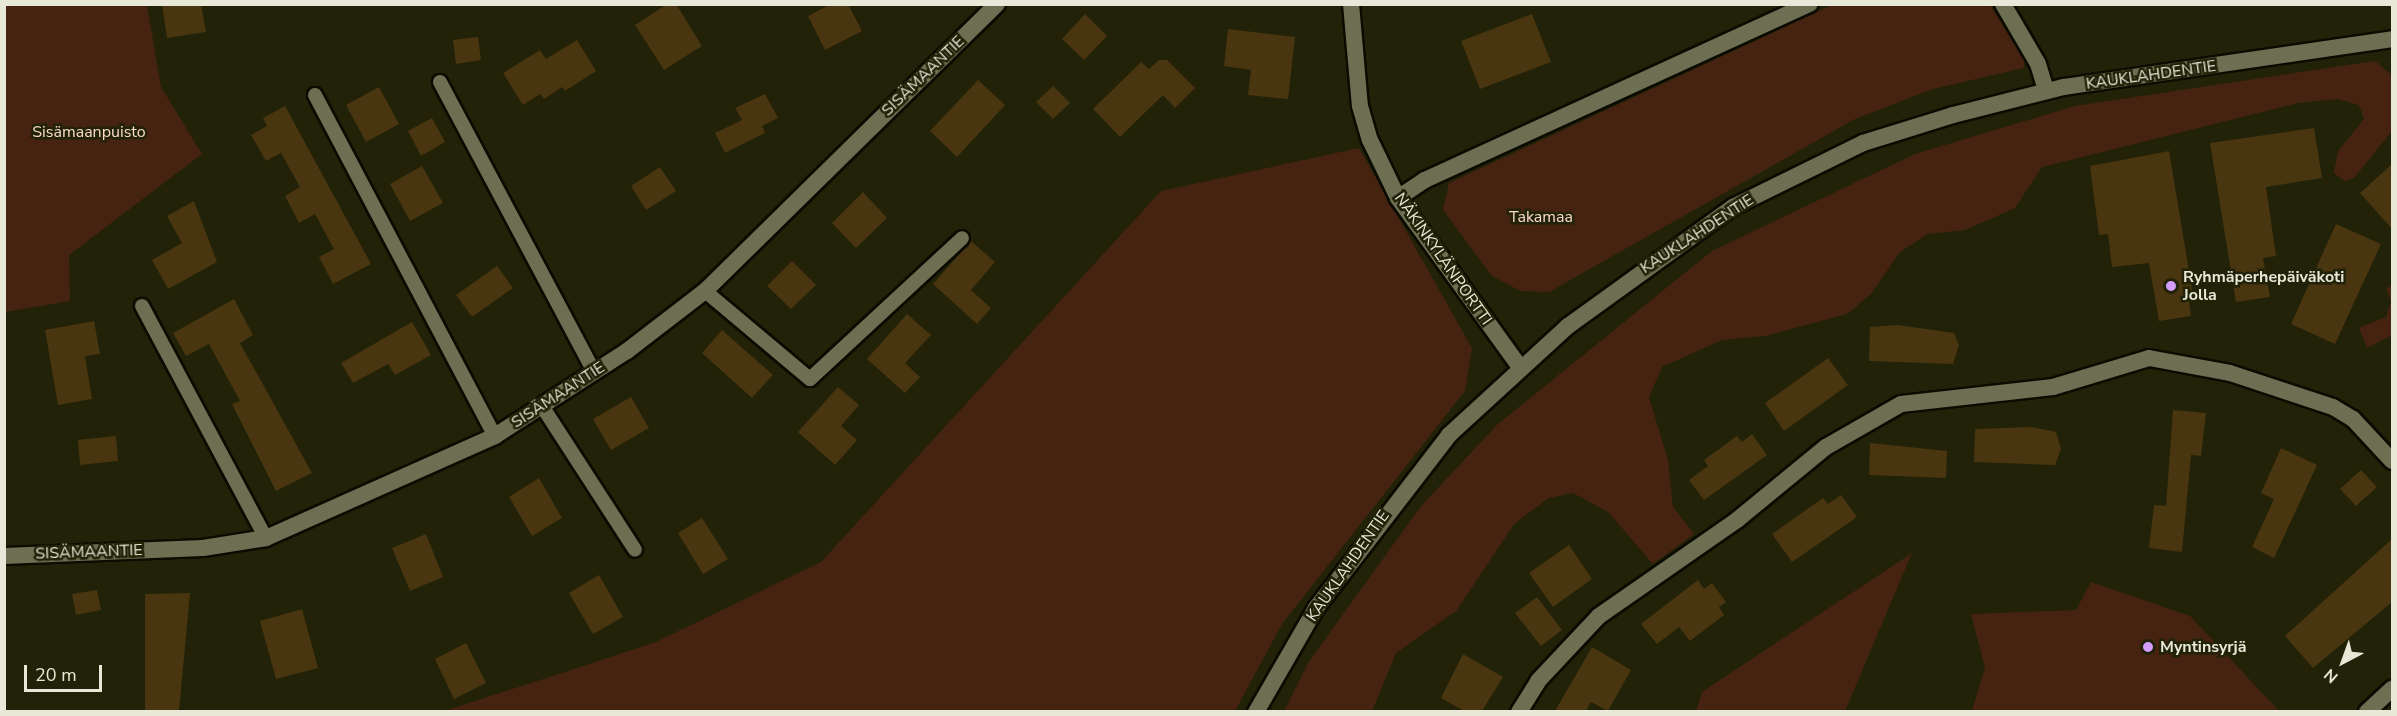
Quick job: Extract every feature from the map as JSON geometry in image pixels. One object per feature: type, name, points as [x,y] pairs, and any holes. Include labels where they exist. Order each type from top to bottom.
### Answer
[{"type":"street","name":"SISÄMAANTIE","points":[[4,556],[203,548],[266,538],[495,436],[594,372],[705,291],[997,4]]},
{"type":"street","name":"NÄKINKYLÄNPORTTI","points":[[1351,4],[1360,106],[1370,140],[1398,198],[1520,367]]},
{"type":"street","points":[[1398,198],[1435,175],[1810,4]]},
{"type":"street","points":[[2003,4],[2038,64],[2046,91]]},
{"type":"street","name":"KAUKLAHDENTIE","points":[[1256,711],[1316,608],[1385,511],[1449,435],[1520,367],[1649,264],[1733,207],[1863,143],[2046,91],[2392,39]]},
{"type":"street","points":[[1519,711],[1538,681],[1599,616],[1737,520],[1826,447],[1900,404],[2053,387],[2149,358],[2230,373],[2333,407],[2353,419],[2392,461]]},
{"type":"street","points":[[2367,711],[2392,689]]},
{"type":"lane","points":[[440,82],[594,372]]},
{"type":"lane","points":[[315,95],[495,436]]},
{"type":"lane","points":[[705,291],[810,379],[962,238]]},
{"type":"lane","points":[[142,306],[266,538]]},
{"type":"lane","points":[[542,406],[634,550]]},
{"type":"green space","name":"Sisämaanpuisto","points":[[5,4],[147,5],[161,87],[202,154],[69,255],[70,301],[5,312]]},
{"type":"green space","name":"Takamaa","points":[[1832,5],[1990,5],[2024,59],[2024,68],[1933,89],[1855,119],[1549,292],[1520,291],[1492,276],[1443,210],[1449,183]]},
{"type":"green space","points":[[2375,61],[2392,75],[2392,131],[2354,178],[2345,181],[2334,173],[2338,151],[2364,119],[2359,105],[2338,99],[2298,103],[2042,167],[2015,208],[1965,230],[1928,234],[1900,252],[1871,294],[1847,314],[1765,336],[1722,340],[1662,367],[1649,397],[1668,460],[1673,507],[1694,534],[1653,564],[1608,512],[1573,493],[1549,498],[1514,524],[1456,611],[1396,653],[1372,711],[1284,711],[1308,663],[1421,506],[1498,424],[1712,251],[1915,154],[2075,106]]},
{"type":"green space","points":[[1359,148],[1472,348],[1465,391],[1282,624],[1235,711],[442,712],[656,642],[821,562],[1161,191]]},
{"type":"green space","points":[[2392,285],[2392,335],[2367,348],[2359,328],[2386,317],[2391,301],[2386,289]]},
{"type":"green space","points":[[1912,553],[1845,711],[1696,711],[1702,692]]},
{"type":"green space","points":[[2091,582],[2190,616],[2279,711],[1972,711],[1985,668],[1971,614],[2076,610]]},
{"type":"building","points":[[162,4],[201,4],[206,32],[167,38]]},
{"type":"building","points":[[667,4],[676,4],[702,46],[664,70],[635,25]]},
{"type":"building","points":[[831,4],[848,4],[862,31],[825,50],[808,16]]},
{"type":"building","points":[[1085,14],[1107,36],[1084,60],[1062,39]]},
{"type":"building","points":[[1532,14],[1551,62],[1480,89],[1461,41]]},
{"type":"building","points":[[1228,29],[1295,37],[1288,99],[1248,95],[1251,70],[1224,66]]},
{"type":"building","points":[[478,37],[481,60],[456,64],[453,40]]},
{"type":"building","points":[[577,40],[596,71],[565,91],[562,87],[544,99],[540,94],[523,105],[503,73],[540,50],[546,59]]},
{"type":"building","points":[[1159,60],[1167,60],[1195,88],[1175,108],[1163,95],[1120,137],[1093,109],[1141,62],[1149,69]]},
{"type":"building","points":[[978,80],[1005,105],[957,157],[930,131]]},
{"type":"building","points":[[1053,86],[1070,103],[1053,119],[1036,102]]},
{"type":"building","points":[[379,87],[399,124],[366,142],[346,105]]},
{"type":"building","points":[[765,94],[778,118],[762,126],[765,133],[725,153],[715,133],[742,120],[735,108]]},
{"type":"building","points":[[285,106],[371,264],[333,284],[319,257],[334,249],[315,214],[299,223],[285,196],[300,187],[281,153],[266,161],[251,135],[267,126],[263,118]]},
{"type":"building","points":[[432,118],[445,142],[421,156],[408,131]]},
{"type":"building","points":[[2314,128],[2322,178],[2266,187],[2276,256],[2263,258],[2270,297],[2236,302],[2210,143]]},
{"type":"building","points":[[2169,151],[2194,301],[2189,301],[2191,316],[2159,321],[2149,263],[2112,267],[2108,234],[2099,235],[2090,166]]},
{"type":"building","points":[[2392,164],[2392,229],[2360,193]]},
{"type":"building","points":[[422,166],[443,203],[410,221],[390,184]]},
{"type":"building","points":[[660,167],[676,191],[646,210],[631,186]]},
{"type":"building","points":[[863,192],[887,218],[856,248],[832,223]]},
{"type":"building","points":[[194,201],[217,262],[168,289],[152,260],[182,243],[167,216]]},
{"type":"building","points":[[2336,224],[2381,244],[2335,344],[2291,324]]},
{"type":"building","points":[[971,241],[995,262],[971,290],[991,308],[977,324],[933,284]]},
{"type":"building","points":[[792,261],[816,285],[791,309],[767,286]]},
{"type":"building","points":[[497,266],[513,288],[472,317],[456,295]]},
{"type":"building","points":[[234,299],[253,335],[240,343],[312,473],[276,491],[232,404],[240,401],[209,344],[186,356],[173,333]]},
{"type":"building","points":[[907,314],[931,335],[905,363],[920,377],[905,393],[867,359]]},
{"type":"building","points":[[94,321],[100,354],[85,356],[92,399],[58,405],[45,330]]},
{"type":"building","points":[[412,322],[431,355],[395,375],[388,364],[353,383],[341,363]]},
{"type":"building","points":[[1898,325],[1954,333],[1959,345],[1953,364],[1869,361],[1870,327]]},
{"type":"building","points":[[722,330],[773,375],[752,398],[702,353]]},
{"type":"building","points":[[1828,358],[1848,385],[1784,431],[1765,403]]},
{"type":"building","points":[[838,387],[859,405],[841,426],[857,440],[835,465],[798,432]]},
{"type":"building","points":[[631,397],[649,428],[611,450],[593,419]]},
{"type":"building","points":[[2173,410],[2206,413],[2201,456],[2191,455],[2182,552],[2149,548],[2154,505],[2166,506]]},
{"type":"building","points":[[2032,427],[2056,432],[2061,449],[2055,465],[1974,462],[1975,429]]},
{"type":"building","points":[[1752,434],[1767,455],[1704,500],[1689,480],[1708,466],[1704,460],[1737,436],[1742,442]]},
{"type":"building","points":[[116,436],[118,461],[80,465],[78,440]]},
{"type":"building","points":[[1870,443],[1947,451],[1946,478],[1869,475]]},
{"type":"building","points":[[2281,448],[2317,465],[2274,558],[2252,547],[2274,499],[2261,493]]},
{"type":"building","points":[[2361,470],[2377,487],[2356,506],[2340,489]]},
{"type":"building","points":[[539,478],[562,518],[532,536],[509,497]]},
{"type":"building","points":[[1841,495],[1857,517],[1792,562],[1772,534],[1823,498],[1828,504]]},
{"type":"building","points":[[702,518],[728,559],[703,574],[678,533]]},
{"type":"building","points":[[426,534],[443,577],[410,591],[392,548]]},
{"type":"building","points":[[2392,539],[2392,602],[2313,668],[2285,636]]},
{"type":"building","points":[[1569,545],[1592,579],[1553,607],[1529,573]]},
{"type":"building","points":[[599,575],[623,617],[593,634],[569,593]]},
{"type":"building","points":[[1698,580],[1704,589],[1712,583],[1726,602],[1719,607],[1724,615],[1690,641],[1679,627],[1657,644],[1641,624]]},
{"type":"building","points":[[97,590],[101,610],[76,615],[72,594]]},
{"type":"building","points":[[190,593],[179,711],[145,711],[145,594]]},
{"type":"building","points":[[1537,597],[1562,630],[1541,646],[1515,613]]},
{"type":"building","points":[[302,609],[318,668],[276,679],[260,621]]},
{"type":"building","points":[[466,643],[486,683],[454,699],[435,659]]},
{"type":"building","points":[[1592,647],[1631,670],[1608,711],[1591,702],[1586,711],[1555,711]]},
{"type":"building","points":[[1463,654],[1503,677],[1482,711],[1464,711],[1441,698]]},
{"type":"place","name":"Ryhmäperhepäiväkoti Jolla","points":[[2171,286]]},
{"type":"place","name":"Myntinsyrjä","points":[[2148,647]]}]
